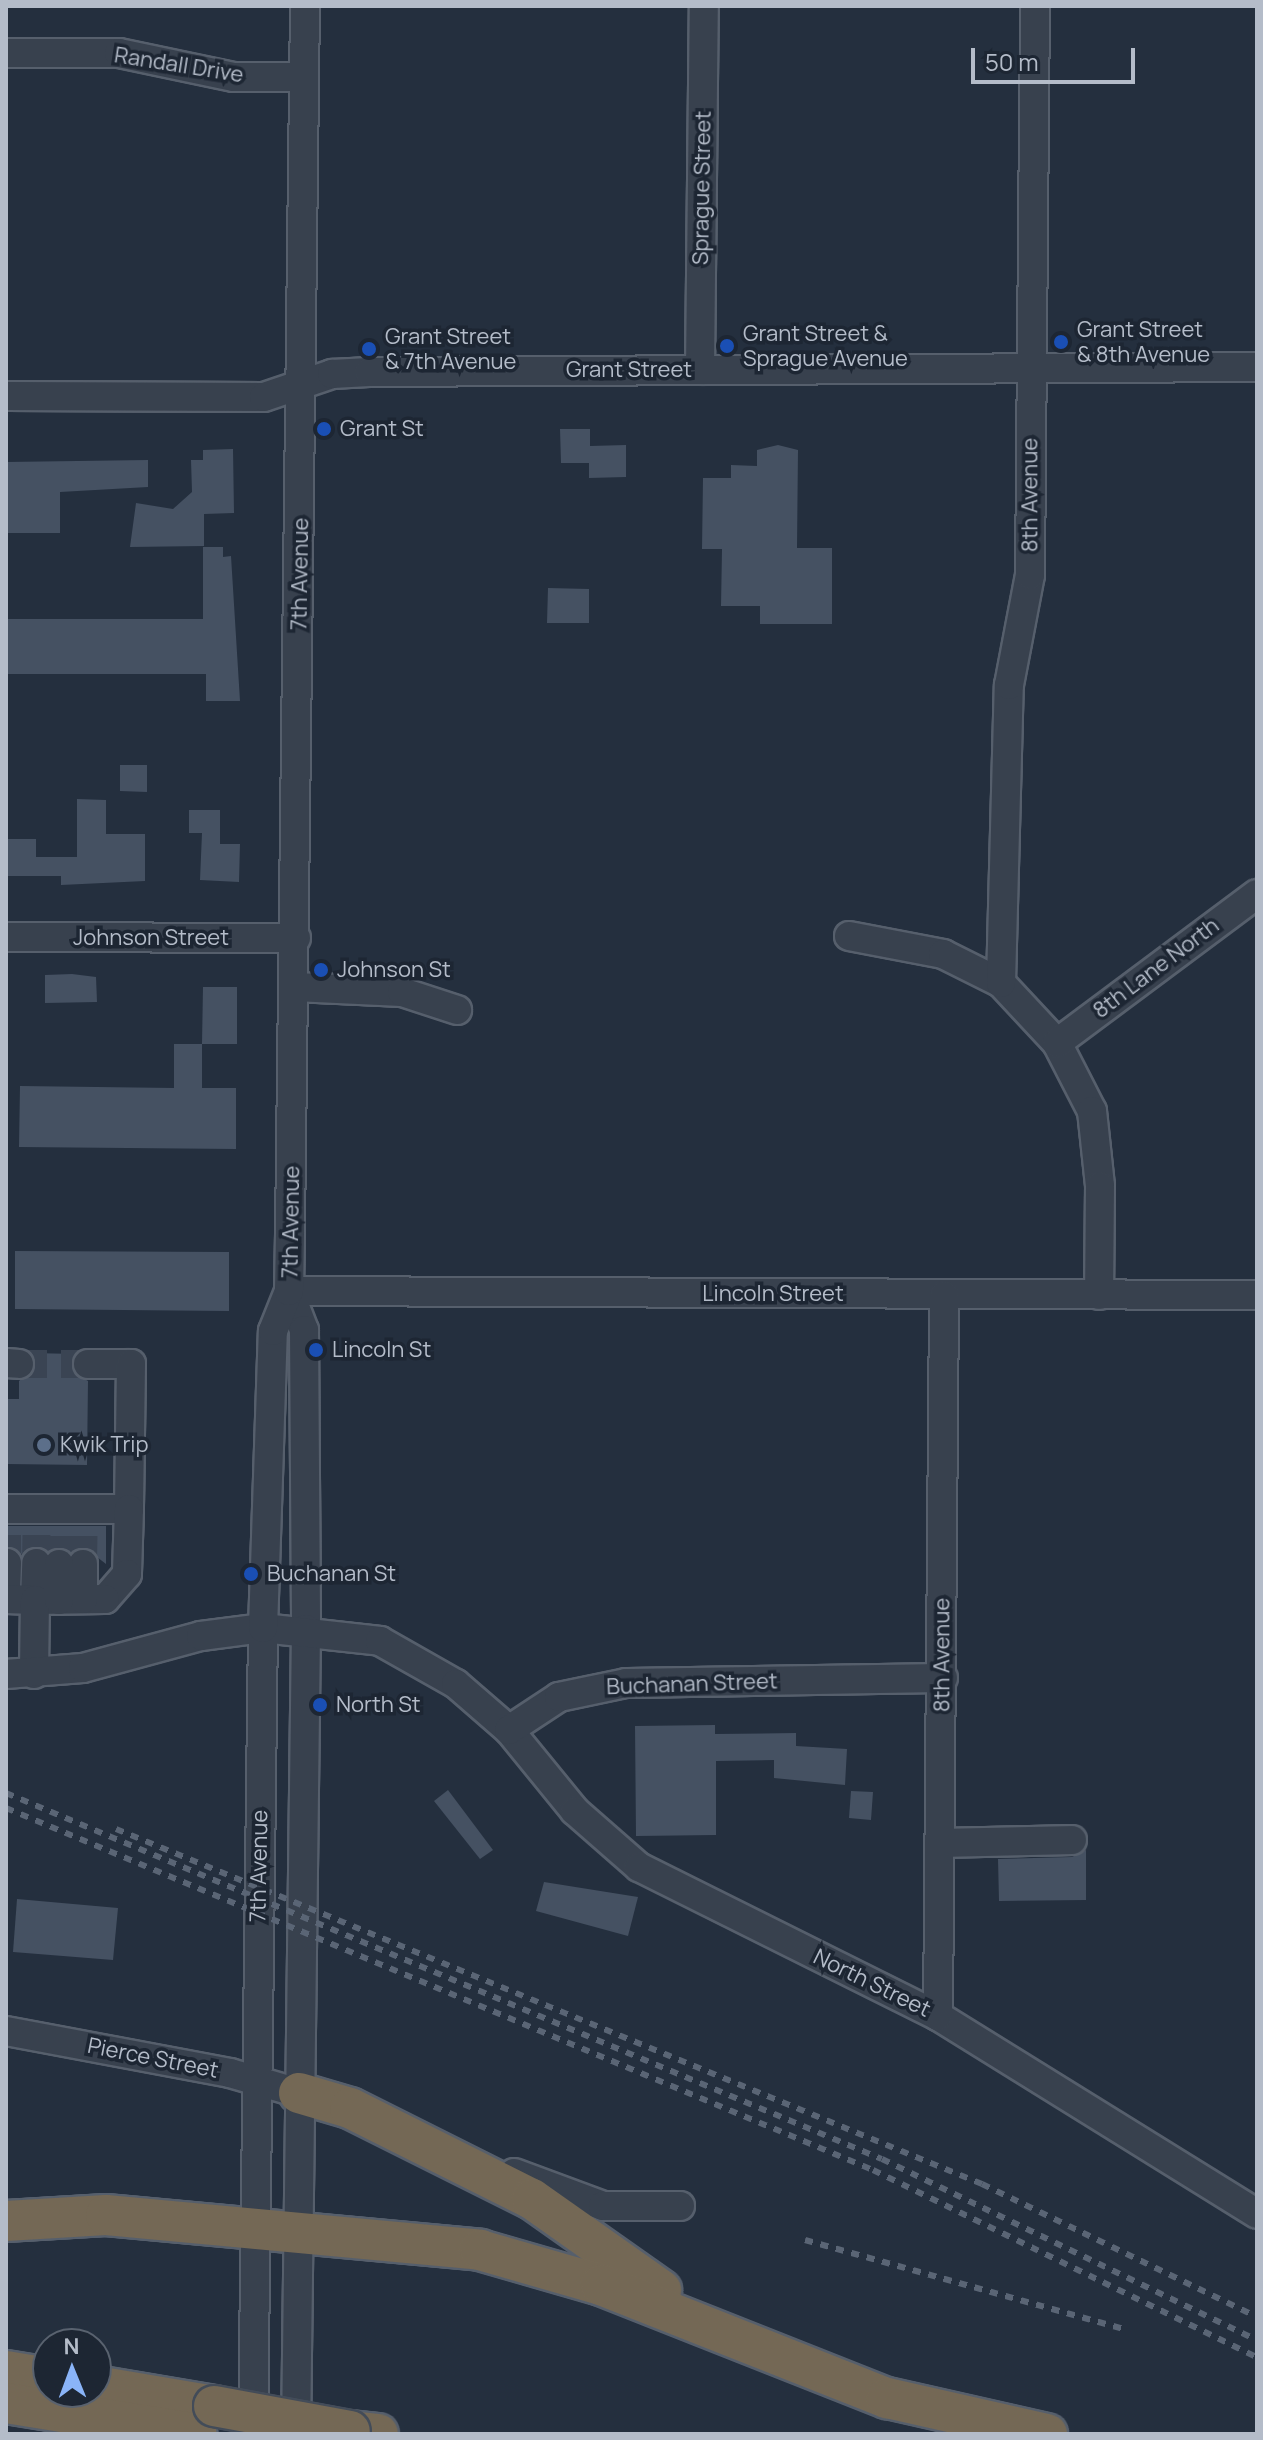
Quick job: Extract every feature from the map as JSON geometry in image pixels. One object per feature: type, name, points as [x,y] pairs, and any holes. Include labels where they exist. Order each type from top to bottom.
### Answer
[{"type":"highway","points":[[299,2093],[350,2108],[459,2159],[532,2199],[746,2343]]},
{"type":"highway","points":[[6,2221],[106,2215],[279,2228],[415,2239],[533,2263],[899,2401],[1047,2434]]},
{"type":"highway","points":[[6,2371],[32,2375]]},
{"type":"highway","points":[[112,2391],[206,2420]]},
{"type":"highway","points":[[6,2403],[364,2432]]},
{"type":"street","name":"7th Avenue","points":[[253,2434],[279,2228],[255,2081],[263,1628],[273,1331],[289,1291],[303,382],[305,6]]},
{"type":"street","name":"Sprague Street","points":[[700,370],[704,6]]},
{"type":"street","name":"8th Avenue","points":[[1001,983],[1009,685],[1030,575],[1035,6]]},
{"type":"street","name":"Randall Drive","points":[[6,53],[119,53],[234,77],[303,77]]},
{"type":"street","name":"Grant Street","points":[[6,396],[264,397],[303,382],[369,372],[1257,367]]},
{"type":"street","name":"8th Lane North","points":[[1057,1043],[1257,894]]},
{"type":"street","points":[[849,936],[943,954],[1001,983],[1057,1043],[1092,1111],[1100,1186],[1099,1295]]},
{"type":"street","name":"Johnson Street","points":[[6,937],[296,938]]},
{"type":"street","points":[[295,987],[402,992],[457,1010]]},
{"type":"street","points":[[289,1291],[304,1330],[306,1629],[299,2093],[279,2228],[296,2434]]},
{"type":"street","name":"Lincoln Street","points":[[289,1291],[1257,1295]]},
{"type":"street","name":"8th Avenue","points":[[938,2016],[942,1843],[944,1295]]},
{"type":"street","points":[[7,1563],[6,1599],[105,1599],[127,1574],[131,1364],[88,1364]]},
{"type":"street","points":[[7,1514],[61,1517],[129,1509]]},
{"type":"street","points":[[20,1674],[59,1599],[60,1564],[59,1599]]},
{"type":"street","points":[[20,1674],[263,1628],[306,1629],[380,1641],[413,1656],[509,1730]]},
{"type":"street","name":"Buchanan Street","points":[[509,1730],[559,1697],[626,1683],[943,1678]]},
{"type":"street","name":"North Street","points":[[509,1730],[575,1811],[639,1867],[938,2016],[1257,2214]]},
{"type":"street","points":[[942,1843],[1072,1840]]},
{"type":"street","name":"Pierce Street","points":[[6,2031],[255,2081],[299,2093]]},
{"type":"street","points":[[459,2159],[603,2206],[680,2206]]},
{"type":"building","points":[[560,429],[590,429],[590,446],[626,445],[626,477],[589,478],[589,463],[561,463]]},
{"type":"building","points":[[778,445],[798,450],[797,548],[832,548],[832,624],[760,624],[760,606],[721,606],[722,549],[702,549],[703,478],[731,478],[731,465],[757,466],[757,450]]},
{"type":"building","points":[[233,449],[234,513],[204,514],[204,546],[130,547],[136,503],[173,509],[192,492],[191,460],[203,460],[203,450]]},
{"type":"building","points":[[148,460],[148,487],[60,492],[60,533],[6,533],[6,462]]},
{"type":"building","points":[[203,547],[223,547],[223,557],[231,556],[240,701],[206,701],[206,674],[6,674],[6,619],[203,619]]},
{"type":"building","points":[[548,588],[589,589],[589,623],[547,623]]},
{"type":"building","points":[[120,765],[147,765],[147,792],[120,791]]},
{"type":"building","points":[[77,799],[106,800],[106,834],[145,834],[145,881],[61,885],[61,876],[6,876],[6,839],[36,839],[36,857],[77,857]]},
{"type":"building","points":[[189,810],[220,810],[220,844],[240,844],[239,882],[200,880],[202,833],[189,833]]},
{"type":"building","points":[[45,975],[96,977],[97,1002],[45,1003]]},
{"type":"building","points":[[203,987],[237,987],[237,1044],[202,1044]]},
{"type":"building","points":[[174,1044],[202,1044],[202,1088],[236,1088],[236,1149],[19,1147],[20,1086],[174,1088]]},
{"type":"building","points":[[15,1251],[229,1252],[229,1311],[15,1309]]},
{"type":"building","points":[[32,1353],[75,1354],[73,1372],[88,1381],[87,1465],[6,1464],[6,1399],[19,1399],[19,1381],[36,1366]]},
{"type":"building","points":[[6,1526],[106,1526],[106,1564],[84,1547],[71,1553],[36,1546],[22,1554],[6,1546]]},
{"type":"building","points":[[715,1725],[715,1734],[796,1733],[796,1746],[847,1749],[845,1785],[774,1778],[774,1760],[716,1761],[716,1835],[636,1836],[635,1726]]},
{"type":"building","points":[[448,1790],[493,1850],[480,1859],[434,1801]]},
{"type":"building","points":[[851,1791],[873,1792],[871,1820],[849,1818]]},
{"type":"building","points":[[1086,1850],[1086,1900],[999,1901],[998,1859],[1072,1857]]},
{"type":"building","points":[[544,1882],[638,1897],[628,1936],[536,1911]]},
{"type":"building","points":[[17,1899],[118,1908],[113,1960],[13,1952]]},
{"type":"tunnel","points":[[19,1364],[88,1364]]},
{"type":"tunnel","points":[[7,1524],[7,1563]]},
{"type":"tunnel","points":[[36,1563],[37,1524]]},
{"type":"tunnel","points":[[59,1564],[60,1525]]},
{"type":"tunnel","points":[[83,1564],[84,1525]]},
{"type":"railway","points":[[6,1793],[882,2159],[1257,2340]]},
{"type":"railway","points":[[6,1808],[873,2170],[1257,2357]]},
{"type":"railway","points":[[116,1829],[982,2184],[1253,2315]]},
{"type":"railway","points":[[805,2240],[1123,2329]]},
{"type":"place","name":"Grant Street & 8th Avenue","points":[[1061,342]]},
{"type":"place","name":"Grant Street & Sprague Avenue","points":[[727,346]]},
{"type":"place","name":"Grant Street & 7th Avenue","points":[[369,349]]},
{"type":"place","name":"Grant St","points":[[324,429]]},
{"type":"place","name":"Johnson St","points":[[321,970]]},
{"type":"place","name":"Lincoln St","points":[[316,1350]]},
{"type":"place","name":"Kwik Trip","points":[[44,1445]]},
{"type":"place","name":"Buchanan St","points":[[251,1574]]},
{"type":"place","name":"North St","points":[[320,1705]]}]
